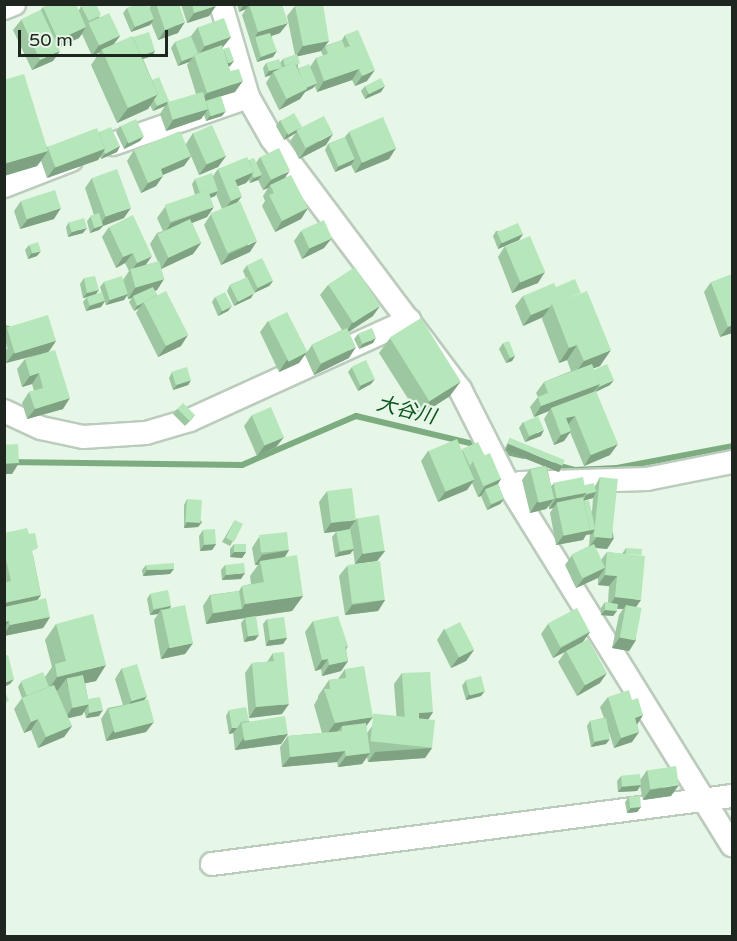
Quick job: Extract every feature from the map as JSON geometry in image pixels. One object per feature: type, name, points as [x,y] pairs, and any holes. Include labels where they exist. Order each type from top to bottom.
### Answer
[{"type":"street","points":[[4,8],[14,4]]},
{"type":"street","points":[[220,4],[248,97],[272,139],[460,389],[508,484],[732,845]]},
{"type":"street","points":[[4,186],[248,97]]},
{"type":"street","points":[[4,411],[41,428],[83,436],[146,433],[190,420],[409,320]]},
{"type":"street","points":[[508,484],[647,479],[732,462]]},
{"type":"street","points":[[212,864],[732,796]]},
{"type":"building","points":[[49,4],[76,4],[86,27],[58,40],[43,7]]},
{"type":"building","points":[[96,4],[101,15],[89,21],[81,6]]},
{"type":"building","points":[[135,4],[148,4],[154,19],[135,27],[127,8]]},
{"type":"building","points":[[156,4],[179,4],[185,22],[165,30]]},
{"type":"building","points":[[192,4],[216,4],[216,6],[194,13]]},
{"type":"building","points":[[249,4],[282,4],[288,23],[258,32]]},
{"type":"building","points":[[323,4],[329,41],[303,46],[295,6]]},
{"type":"building","points":[[41,10],[60,51],[40,60],[21,19]]},
{"type":"building","points":[[109,13],[120,35],[99,46],[88,23]]},
{"type":"building","points":[[224,18],[231,37],[205,46],[198,28]]},
{"type":"building","points":[[358,30],[375,70],[362,76],[359,69],[324,81],[316,58],[350,46],[345,35]]},
{"type":"building","points":[[149,32],[155,51],[141,56],[133,37]]},
{"type":"building","points":[[270,33],[277,51],[261,57],[255,37]]},
{"type":"building","points":[[132,36],[158,94],[128,108],[102,49]]},
{"type":"building","points":[[191,36],[198,53],[182,61],[175,42]]},
{"type":"building","points":[[342,40],[345,48],[328,55],[325,46]]},
{"type":"building","points":[[222,45],[230,71],[239,69],[243,81],[207,93],[194,55]]},
{"type":"building","points":[[229,47],[234,61],[228,63],[223,49]]},
{"type":"building","points":[[297,54],[300,63],[296,65],[294,62],[285,66],[283,59]]},
{"type":"building","points":[[279,59],[282,68],[269,71],[266,63]]},
{"type":"building","points":[[294,62],[307,89],[286,99],[273,72]]},
{"type":"building","points":[[309,64],[317,83],[306,88],[298,69]]},
{"type":"building","points":[[24,74],[48,151],[7,163],[4,156],[4,80]]},
{"type":"building","points":[[159,77],[169,101],[157,106],[154,100],[158,94],[152,80]]},
{"type":"building","points":[[381,78],[385,86],[369,94],[365,86]]},
{"type":"building","points":[[203,92],[208,109],[172,120],[167,102]]},
{"type":"building","points":[[221,96],[226,111],[211,116],[206,101]]},
{"type":"building","points":[[294,113],[302,127],[288,135],[280,121]]},
{"type":"building","points":[[324,116],[333,134],[305,148],[296,130]]},
{"type":"building","points":[[383,117],[396,148],[362,163],[349,131]]},
{"type":"building","points":[[136,119],[144,136],[129,143],[121,126]]},
{"type":"building","points":[[212,125],[226,156],[207,165],[193,134]]},
{"type":"building","points":[[111,127],[120,146],[105,154],[99,132]]},
{"type":"building","points":[[97,128],[105,149],[55,168],[48,147]]},
{"type":"building","points":[[180,131],[191,156],[161,169],[163,176],[148,183],[134,150]]},
{"type":"building","points":[[345,137],[355,159],[338,166],[329,144]]},
{"type":"building","points":[[279,148],[290,170],[271,180],[260,157]]},
{"type":"building","points":[[247,157],[254,172],[235,180],[242,196],[231,201],[218,169]]},
{"type":"building","points":[[254,158],[262,175],[254,178],[249,160]]},
{"type":"building","points":[[117,169],[131,208],[106,217],[92,178]]},
{"type":"building","points":[[212,173],[218,191],[209,194],[208,190],[200,193],[195,179]]},
{"type":"building","points":[[291,175],[308,208],[282,221],[269,195],[274,193],[270,185]]},
{"type":"building","points":[[55,190],[61,208],[27,219],[21,201]]},
{"type":"building","points":[[208,190],[214,207],[170,222],[165,205]]},
{"type":"building","points":[[240,201],[257,241],[227,253],[211,214]]},
{"type":"building","points":[[99,213],[103,225],[94,228],[90,216]]},
{"type":"building","points":[[133,215],[152,256],[137,263],[133,253],[123,257],[109,227]]},
{"type":"building","points":[[84,218],[87,228],[72,232],[69,223]]},
{"type":"building","points":[[190,219],[201,243],[168,258],[157,234]]},
{"type":"building","points":[[324,220],[332,238],[309,248],[301,230]]},
{"type":"building","points":[[518,223],[523,234],[502,243],[497,232]]},
{"type":"building","points":[[530,236],[545,272],[520,282],[505,247]]},
{"type":"building","points":[[38,242],[41,251],[32,253],[29,245]]},
{"type":"building","points":[[262,258],[273,280],[258,288],[247,265]]},
{"type":"building","points":[[159,261],[164,279],[135,288],[130,269]]},
{"type":"building","points":[[355,267],[380,306],[353,323],[328,284]]},
{"type":"building","points":[[732,274],[732,325],[728,327],[711,282]]},
{"type":"building","points":[[95,276],[99,290],[87,293],[84,278]]},
{"type":"building","points":[[122,276],[128,294],[110,300],[104,282]]},
{"type":"building","points":[[247,277],[255,293],[238,302],[230,286]]},
{"type":"building","points":[[575,279],[581,293],[562,301],[556,287]]},
{"type":"building","points":[[554,283],[562,301],[531,315],[523,296]]},
{"type":"building","points":[[153,287],[157,295],[137,306],[133,296]]},
{"type":"building","points":[[166,291],[188,335],[166,346],[144,302]]},
{"type":"building","points":[[587,291],[611,350],[584,361],[577,345],[569,348],[552,304]]},
{"type":"building","points":[[102,292],[105,301],[90,306],[87,297]]},
{"type":"building","points":[[225,292],[232,306],[222,311],[215,297]]},
{"type":"building","points":[[287,312],[307,352],[289,362],[268,322]]},
{"type":"building","points":[[48,315],[56,341],[15,353],[7,328]]},
{"type":"building","points":[[421,318],[461,382],[429,401],[390,338]]},
{"type":"building","points":[[347,328],[356,347],[321,364],[312,344]]},
{"type":"building","points":[[372,328],[376,338],[362,344],[358,334]]},
{"type":"building","points":[[4,337],[8,349],[4,350]]},
{"type":"building","points":[[509,341],[515,356],[510,358],[503,343]]},
{"type":"building","points":[[55,350],[70,398],[35,409],[29,392],[43,388],[39,373],[30,376],[25,359]]},
{"type":"building","points":[[366,360],[375,379],[360,386],[351,367]]},
{"type":"building","points":[[592,364],[600,384],[541,406],[538,397],[548,393],[544,382]]},
{"type":"building","points":[[607,364],[614,380],[599,387],[600,384],[594,370]]},
{"type":"building","points":[[187,367],[191,380],[176,385],[172,372]]},
{"type":"building","points":[[596,391],[618,444],[591,455],[575,416],[566,418],[571,431],[561,435],[551,408]]},
{"type":"building","points":[[183,403],[195,415],[189,421],[177,409]]},
{"type":"building","points":[[271,407],[284,437],[265,446],[252,415]]},
{"type":"building","points":[[538,416],[544,430],[529,436],[523,422]]},
{"type":"building","points":[[510,438],[565,460],[562,466],[508,444]]},
{"type":"building","points":[[457,439],[474,480],[446,492],[428,451]]},
{"type":"building","points":[[478,442],[485,456],[473,461],[470,466],[462,449]]},
{"type":"building","points":[[18,444],[19,463],[5,464],[4,445]]},
{"type":"building","points":[[490,453],[501,479],[483,486],[473,460]]},
{"type":"building","points":[[546,466],[554,499],[539,503],[530,470]]},
{"type":"building","points":[[583,477],[586,493],[557,498],[554,483]]},
{"type":"building","points":[[600,477],[618,479],[612,539],[594,537]]},
{"type":"building","points":[[594,483],[596,492],[586,494],[584,485]]},
{"type":"building","points":[[498,484],[504,499],[491,504],[485,489]]},
{"type":"building","points":[[352,488],[356,520],[331,523],[327,491]]},
{"type":"building","points":[[583,497],[590,530],[564,536],[557,503]]},
{"type":"building","points":[[187,499],[202,500],[200,523],[185,522]]},
{"type":"building","points":[[589,500],[595,529],[590,530],[584,501]]},
{"type":"building","points":[[379,515],[385,551],[363,554],[357,518]]},
{"type":"building","points":[[235,520],[243,524],[234,542],[226,538]]},
{"type":"building","points":[[27,528],[29,534],[35,533],[38,548],[32,551],[41,595],[4,603],[4,583],[11,581],[4,551],[4,533]]},
{"type":"building","points":[[215,529],[216,544],[204,545],[203,530]]},
{"type":"building","points":[[350,529],[354,549],[340,551],[336,532]]},
{"type":"building","points":[[287,532],[289,550],[261,553],[259,535]]},
{"type":"building","points":[[234,544],[246,544],[246,552],[234,552]]},
{"type":"building","points":[[594,544],[605,568],[582,578],[571,555]]},
{"type":"building","points":[[626,548],[642,549],[642,555],[626,554]]},
{"type":"building","points":[[607,552],[645,556],[641,600],[615,597],[617,576],[605,575]]},
{"type":"building","points":[[297,555],[303,596],[245,604],[242,586],[264,582],[260,561]]},
{"type":"building","points":[[380,561],[385,600],[352,604],[347,565]]},
{"type":"building","points":[[174,563],[174,569],[147,570],[146,565]]},
{"type":"building","points":[[244,563],[245,573],[226,575],[225,565]]},
{"type":"building","points":[[168,590],[171,606],[153,609],[150,593]]},
{"type":"building","points":[[239,591],[242,609],[213,613],[210,596]]},
{"type":"building","points":[[46,598],[50,617],[10,625],[9,621],[4,622],[4,607]]},
{"type":"building","points":[[605,602],[618,604],[617,611],[605,610]]},
{"type":"building","points":[[185,605],[193,643],[170,648],[162,610]]},
{"type":"building","points":[[626,605],[642,608],[635,640],[620,637]]},
{"type":"building","points":[[577,608],[590,632],[561,647],[548,623]]},
{"type":"building","points":[[93,614],[106,665],[57,677],[55,664],[66,661],[56,624]]},
{"type":"building","points":[[256,616],[259,635],[248,636],[245,618]]},
{"type":"building","points":[[338,616],[348,646],[345,647],[348,661],[329,665],[328,659],[322,660],[313,621]]},
{"type":"building","points":[[284,617],[287,638],[270,640],[267,619]]},
{"type":"building","points":[[460,622],[474,650],[459,657],[445,630]]},
{"type":"building","points":[[588,639],[607,673],[585,685],[566,651]]},
{"type":"building","points":[[284,652],[289,704],[256,707],[252,663],[274,661],[273,653]]},
{"type":"building","points":[[8,655],[14,679],[4,683],[4,656]]},
{"type":"building","points":[[137,664],[147,697],[132,701],[122,669]]},
{"type":"building","points":[[364,666],[373,717],[335,723],[324,689],[330,689],[329,680],[346,678],[345,669]]},
{"type":"building","points":[[43,672],[49,687],[27,696],[21,681]]},
{"type":"building","points":[[430,672],[433,712],[419,713],[419,720],[405,721],[402,673]]},
{"type":"building","points":[[83,675],[89,704],[73,708],[66,679]]},
{"type":"building","points":[[481,676],[485,691],[470,696],[466,680]]},
{"type":"building","points":[[54,685],[72,726],[46,737],[38,719],[31,722],[22,698]]},
{"type":"building","points":[[4,689],[9,701],[4,703]]},
{"type":"building","points":[[629,690],[632,700],[638,698],[643,715],[635,718],[639,732],[621,738],[608,697]]},
{"type":"building","points":[[100,697],[103,710],[89,713],[88,699]]},
{"type":"building","points":[[148,699],[154,722],[115,733],[108,710]]},
{"type":"building","points":[[246,707],[249,721],[241,722],[237,728],[232,728],[229,710]]},
{"type":"building","points":[[373,714],[435,720],[432,748],[370,741]]},
{"type":"building","points":[[285,716],[288,734],[244,741],[242,723]]},
{"type":"building","points":[[606,718],[610,739],[594,742],[590,721]]},
{"type":"building","points":[[366,723],[370,753],[346,756],[345,751],[290,757],[288,736],[342,731],[342,726]]},
{"type":"building","points":[[676,766],[679,785],[650,789],[647,771]]},
{"type":"building","points":[[640,774],[641,785],[622,787],[621,776]]},
{"type":"building","points":[[640,796],[641,807],[630,808],[629,797]]},
{"type":"waterway","name":"大谷川","points":[[4,462],[242,465],[356,416],[482,446]]},
{"type":"waterway","name":"大谷川","points":[[556,465],[575,470],[617,468],[732,446]]},
{"type":"waterway","name":"大谷川","points":[[498,450],[523,456]]}]
